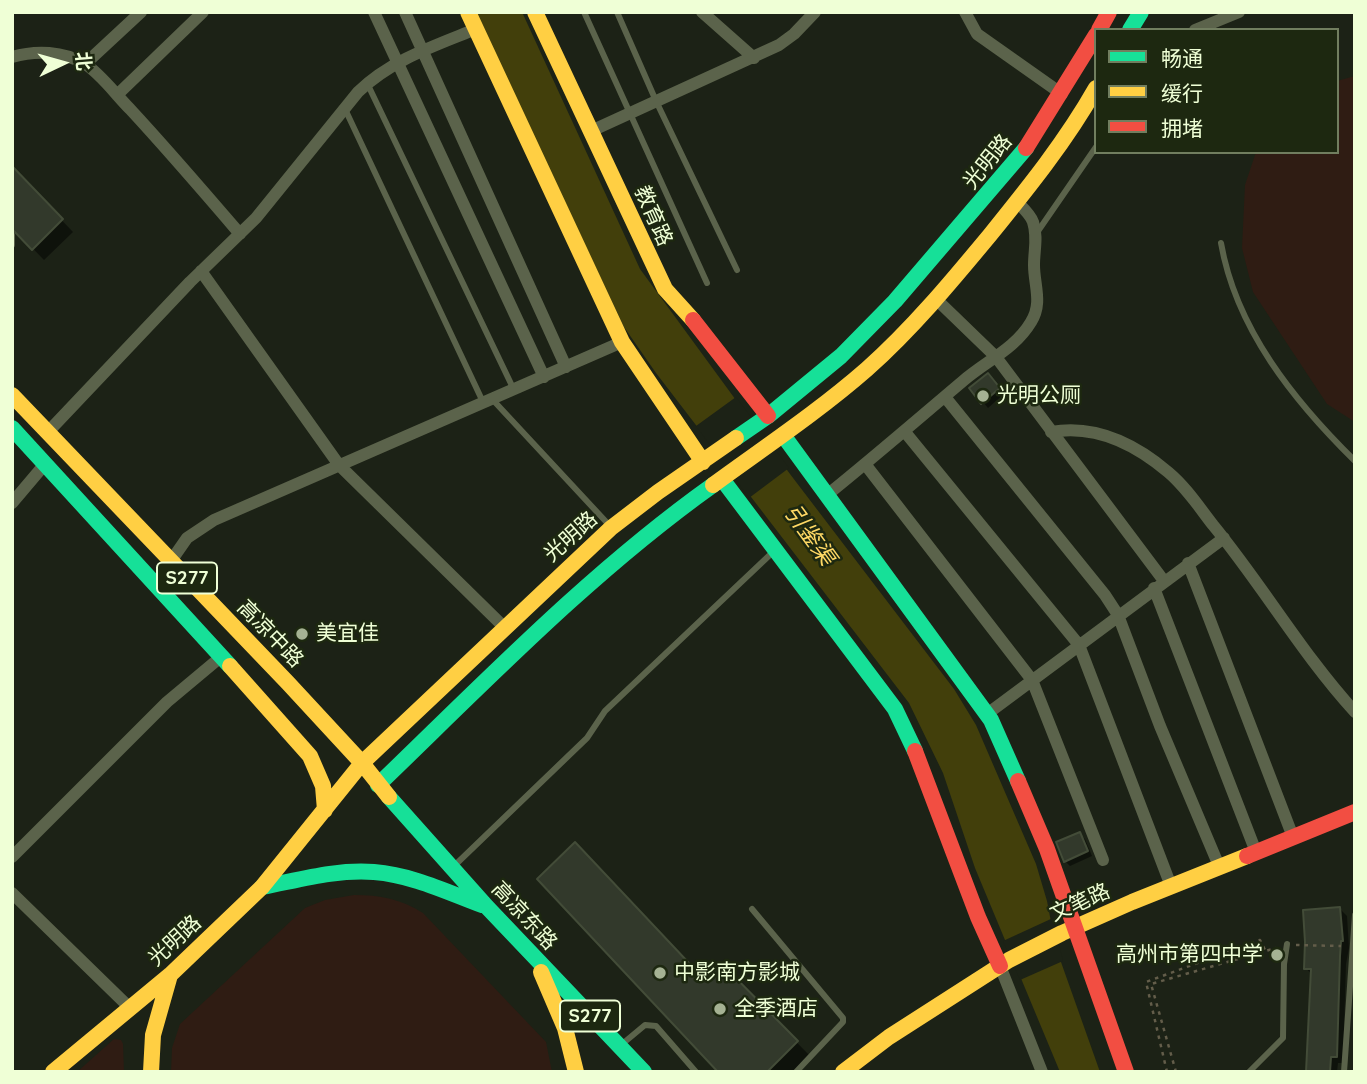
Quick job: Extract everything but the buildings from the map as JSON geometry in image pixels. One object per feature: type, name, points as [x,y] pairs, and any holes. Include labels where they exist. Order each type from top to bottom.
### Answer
[{"type":"main road","points":[[468,12],[622,342],[709,457]]},
{"type":"main road","name":"教育路","points":[[535,12],[665,289],[701,328],[764,419]]},
{"type":"main road","points":[[1100,28],[1109,12]]},
{"type":"main road","points":[[1131,28],[1142,12]]},
{"type":"main road","name":"光明路","points":[[57,1068],[170,975],[262,887],[362,763],[611,528],[764,419],[841,356],[895,301],[1023,154],[1094,38]]},
{"type":"main road","points":[[379,785],[550,620],[630,548],[779,439],[867,370],[936,299],[1017,202],[1055,154],[1094,91]]},
{"type":"main road","name":"高凉中路","points":[[12,395],[362,763],[379,785]]},
{"type":"main road","name":"S277","points":[[12,428],[194,625],[313,760],[320,772],[325,793],[325,810]]},
{"type":"main road","points":[[779,439],[827,495],[987,714],[1047,849],[1068,930],[1126,1072]]},
{"type":"main road","points":[[726,476],[775,550],[870,673],[900,718],[978,917],[1005,963]]},
{"type":"main road","points":[[194,625],[214,606]]},
{"type":"main road","points":[[450,678],[467,699]]},
{"type":"main road","name":"高凉东路","points":[[379,785],[536,961],[645,1072]]},
{"type":"main road","name":"文笔路","points":[[843,1072],[889,1037],[1005,963],[1068,930],[1355,812]]},
{"type":"main road","name":"S277","points":[[262,887],[335,874],[375,872],[423,883],[486,907]]},
{"type":"main road","name":"S277","points":[[536,961],[565,1028],[576,1072]]},
{"type":"main road","points":[[151,1072],[150,1057],[157,1019],[170,975]]},
{"type":"street","points":[[85,64],[141,12]]},
{"type":"street","points":[[117,96],[203,12]]},
{"type":"street","points":[[374,12],[544,377]]},
{"type":"street","points":[[405,12],[566,367]]},
{"type":"street","points":[[702,12],[754,58]]},
{"type":"street","points":[[591,131],[754,58],[794,34],[815,12]]},
{"type":"street","points":[[965,12],[977,34],[1062,94]]},
{"type":"street","points":[[1200,28],[1239,12]]},
{"type":"street","points":[[47,433],[201,271],[256,218],[367,83],[397,62],[476,29]]},
{"type":"street","points":[[12,57],[45,52],[66,56],[85,64],[171,154],[240,234]]},
{"type":"street","points":[[827,495],[945,397],[1017,342],[1035,316],[1038,302],[1034,267],[1036,234],[1032,218],[1017,202]]},
{"type":"street","points":[[201,271],[340,465],[504,627]]},
{"type":"street","points":[[936,299],[996,357],[1159,584],[1256,852]]},
{"type":"street","points":[[171,561],[187,538],[199,528],[622,342]]},
{"type":"street","points":[[945,397],[1105,595],[1118,615],[1160,726],[1219,866]]},
{"type":"street","points":[[1051,432],[1085,431],[1110,436],[1126,443],[1169,472],[1224,538],[1323,677],[1355,712]]},
{"type":"street","points":[[905,432],[1079,645],[1171,886]]},
{"type":"street","points":[[12,503],[45,464]]},
{"type":"street","points":[[865,464],[1032,680],[1103,860]]},
{"type":"street","points":[[987,714],[1224,538]]},
{"type":"street","points":[[1188,563],[1293,837]]},
{"type":"street","points":[[12,857],[167,702],[222,656]]},
{"type":"street","points":[[12,893],[130,1008]]},
{"type":"street","points":[[1005,963],[1042,1072]]},
{"type":"lane","points":[[584,12],[707,283]]},
{"type":"lane","points":[[617,12],[656,101],[737,270]]},
{"type":"lane","points":[[367,83],[514,390]]},
{"type":"lane","points":[[345,109],[488,401],[611,528]]},
{"type":"lane","points":[[1036,234],[1094,150]]},
{"type":"lane","points":[[12,235],[12,245]]},
{"type":"lane","points":[[1221,243],[1226,273],[1260,345],[1290,390],[1355,461]]},
{"type":"lane","points":[[452,869],[587,738],[605,711],[775,550]]},
{"type":"lane","points":[[752,909],[843,1018],[843,1022],[796,1072]]},
{"type":"lane","points":[[1345,1072],[1355,915]]},
{"type":"lane","points":[[1249,1072],[1283,1038],[1284,964],[1287,944]]},
{"type":"lane","points":[[620,1046],[645,1025],[656,1026],[696,1072]]},
{"type":"path","points":[[1167,1072],[1146,982],[1260,940],[1266,952]]},
{"type":"path","points":[[1176,1072],[1151,984],[1287,944]]},
{"type":"path","points":[[1303,946],[1352,946]]},
{"type":"shaded area","points":[[1355,76],[1355,422],[1327,404],[1253,292],[1242,248],[1245,185],[1255,154],[1339,154],[1339,80]]},
{"type":"shaded area","points":[[354,895],[390,899],[423,913],[546,1042],[552,1072],[171,1072],[172,1048],[180,1024],[305,908],[325,900]]},
{"type":"shaded area","points":[[114,1039],[121,1040],[123,1044],[124,1072],[77,1072]]},
{"type":"water","name":"引鉴渠","points":[[475,12],[522,12],[640,269],[790,474],[954,689],[976,725],[1036,864],[1047,901],[1056,948],[1100,1072],[1060,1072],[975,868],[943,773],[909,703],[656,373],[624,327]]},
{"type":"pier","points":[[736,397],[789,468],[749,498],[696,426]]},
{"type":"pier","points":[[1053,918],[1063,961],[1020,980],[1003,941]]},
{"type":"traffic: fast","points":[[1131,28],[1141,12]]},
{"type":"traffic: fast","points":[[736,438],[768,416],[841,356],[895,301],[1026,148]]},
{"type":"traffic: fast","points":[[12,428],[230,666]]},
{"type":"traffic: fast","points":[[783,435],[991,720],[1018,781]]},
{"type":"traffic: fast","points":[[722,479],[895,709],[915,751]]},
{"type":"traffic: fast","points":[[378,785],[499,667],[582,591],[624,554],[713,485]]},
{"type":"traffic: fast","points":[[389,797],[487,907],[644,1072]]},
{"type":"traffic: fast","points":[[262,887],[332,874],[374,872],[416,880],[482,905]]},
{"type":"traffic: slow","points":[[468,12],[622,342],[703,462]]},
{"type":"traffic: slow","points":[[535,12],[665,289],[693,320]]},
{"type":"traffic: slow","points":[[713,485],[830,400],[900,338],[946,288],[1018,200],[1094,91]]},
{"type":"traffic: slow","points":[[12,395],[288,683],[362,763],[389,797]]},
{"type":"traffic: slow","points":[[362,763],[611,528],[736,438]]},
{"type":"traffic: slow","points":[[230,666],[310,756],[323,786],[325,810]]},
{"type":"traffic: slow","points":[[53,1072],[170,975],[262,887],[362,763]]},
{"type":"traffic: slow","points":[[843,1072],[889,1037],[1009,960],[1132,902],[1247,856]]},
{"type":"traffic: slow","points":[[541,972],[565,1028],[576,1072]]},
{"type":"traffic: slow","points":[[151,1072],[153,1035],[170,975]]},
{"type":"traffic: jam","points":[[1100,28],[1109,12]]},
{"type":"traffic: jam","points":[[1026,148],[1094,38]]},
{"type":"traffic: jam","points":[[693,320],[768,416]]},
{"type":"traffic: jam","points":[[915,751],[978,917],[1000,966]]},
{"type":"traffic: jam","points":[[1018,781],[1047,849],[1126,1072]]},
{"type":"traffic: jam","points":[[1247,856],[1355,812]]},
{"type":"place","name":"光明公厕","points":[[983,396]]},
{"type":"place","name":"美宜佳","points":[[302,634]]},
{"type":"place","name":"高州市第四中学","points":[[1277,955]]},
{"type":"place","name":"中影南方影城","points":[[660,973]]},
{"type":"place","name":"全季酒店","points":[[720,1009]]}]
